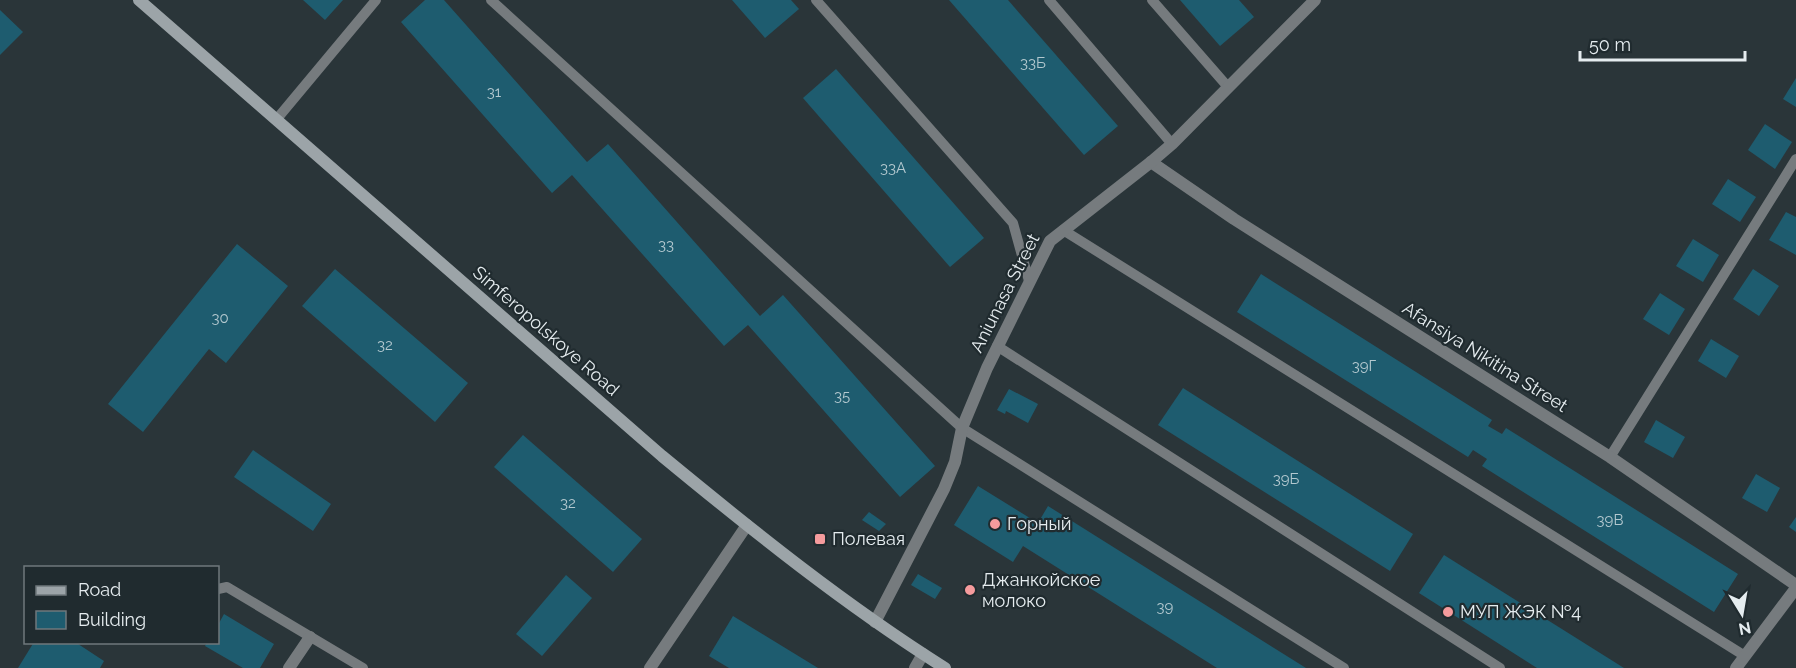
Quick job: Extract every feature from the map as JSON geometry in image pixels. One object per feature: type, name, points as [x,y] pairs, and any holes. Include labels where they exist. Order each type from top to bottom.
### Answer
[{"type":"main road","name":"Simferopolskoye Road","points":[[139,0],[662,456],[747,525],[875,622],[945,668]]},
{"type":"street","name":"Aniunasa Street","points":[[875,622],[944,489],[955,462],[962,428],[997,346],[1050,241],[1172,144],[1315,0]]},
{"type":"street","name":"Afansiya Nikitina Street","points":[[1151,162],[1234,219],[1610,458],[1796,587]]},
{"type":"street","points":[[650,668],[747,525]]},
{"type":"street","points":[[1736,668],[1796,587]]},
{"type":"street","points":[[289,668],[310,637]]},
{"type":"street","points":[[915,668],[923,654]]},
{"type":"lane","points":[[276,120],[376,0]]},
{"type":"lane","points":[[491,0],[962,428],[1344,668]]},
{"type":"lane","points":[[816,0],[1013,223],[1029,281]]},
{"type":"lane","points":[[1049,0],[1172,144]]},
{"type":"lane","points":[[1152,0],[1228,87]]},
{"type":"lane","points":[[1610,458],[1796,159]]},
{"type":"lane","points":[[1063,230],[1745,656]]},
{"type":"lane","points":[[997,346],[1500,668]]},
{"type":"lane","points":[[219,589],[227,587],[363,668]]},
{"type":"building","points":[[303,0],[343,0],[325,20]]},
{"type":"building","points":[[425,0],[444,0],[587,162],[608,144],[760,316],[783,295],[935,466],[900,497],[748,325],[724,346],[572,175],[552,193],[401,22]]},
{"type":"building","points":[[732,0],[791,0],[799,9],[765,38]]},
{"type":"building","points":[[949,0],[1008,0],[1118,126],[1084,155]]},
{"type":"building","points":[[1180,0],[1239,0],[1254,17],[1220,46]]},
{"type":"building","points":[[0,10],[23,32],[0,55]]},
{"type":"building","points":[[836,69],[984,238],[950,267],[803,98]]},
{"type":"building","points":[[1796,78],[1796,107],[1783,99]]},
{"type":"building","points":[[1765,124],[1792,142],[1775,169],[1748,150]]},
{"type":"building","points":[[1728,179],[1756,197],[1740,222],[1712,204]]},
{"type":"building","points":[[1786,212],[1796,217],[1796,255],[1769,240]]},
{"type":"building","points":[[1693,239],[1719,255],[1703,282],[1676,266]]},
{"type":"building","points":[[237,244],[288,286],[226,363],[209,349],[143,432],[108,404]]},
{"type":"building","points":[[335,269],[468,383],[435,422],[302,306]]},
{"type":"building","points":[[1753,269],[1779,286],[1759,316],[1733,299]]},
{"type":"building","points":[[1261,274],[1492,420],[1488,426],[1502,434],[1506,428],[1738,574],[1714,612],[1482,466],[1487,459],[1473,450],[1468,457],[1237,312]]},
{"type":"building","points":[[1660,293],[1685,309],[1669,335],[1643,319]]},
{"type":"building","points":[[1711,339],[1739,356],[1726,378],[1698,361]]},
{"type":"building","points":[[1183,388],[1413,534],[1390,571],[1158,425]]},
{"type":"building","points":[[1009,389],[1038,404],[1028,423],[1006,411],[1005,414],[997,410]]},
{"type":"building","points":[[1656,420],[1685,437],[1673,458],[1644,442]]},
{"type":"building","points":[[523,435],[642,539],[613,572],[494,467]]},
{"type":"building","points":[[253,450],[331,504],[313,531],[234,477]]},
{"type":"building","points":[[1756,474],[1780,488],[1767,512],[1742,498]]},
{"type":"building","points":[[978,486],[1038,523],[1048,506],[1306,668],[1217,668],[1023,546],[1013,562],[954,525]]},
{"type":"building","points":[[869,512],[886,524],[879,531],[862,520]]},
{"type":"building","points":[[1796,517],[1796,532],[1789,527]]},
{"type":"building","points":[[1444,555],[1624,668],[1537,668],[1419,593]]},
{"type":"building","points":[[918,574],[942,588],[935,599],[911,585]]},
{"type":"building","points":[[566,575],[592,598],[542,656],[516,634]]},
{"type":"building","name":"Джанкойское молоко","points":[[970,583],[976,587],[970,597],[964,593]]},
{"type":"building","points":[[224,614],[274,644],[260,668],[243,668],[205,646],[206,644],[219,644],[219,623]]},
{"type":"building","points":[[733,616],[818,668],[729,668],[709,656]]},
{"type":"building","points":[[33,644],[78,644],[104,661],[100,668],[18,668]]},
{"type":"place","name":"Горный","points":[[995,524]]},
{"type":"place","name":"Полевая","points":[[820,539]]},
{"type":"place","name":"Джанкойское молоко","points":[[970,590]]},
{"type":"place","name":"МУП ЖЭК №4","points":[[1448,612]]}]
